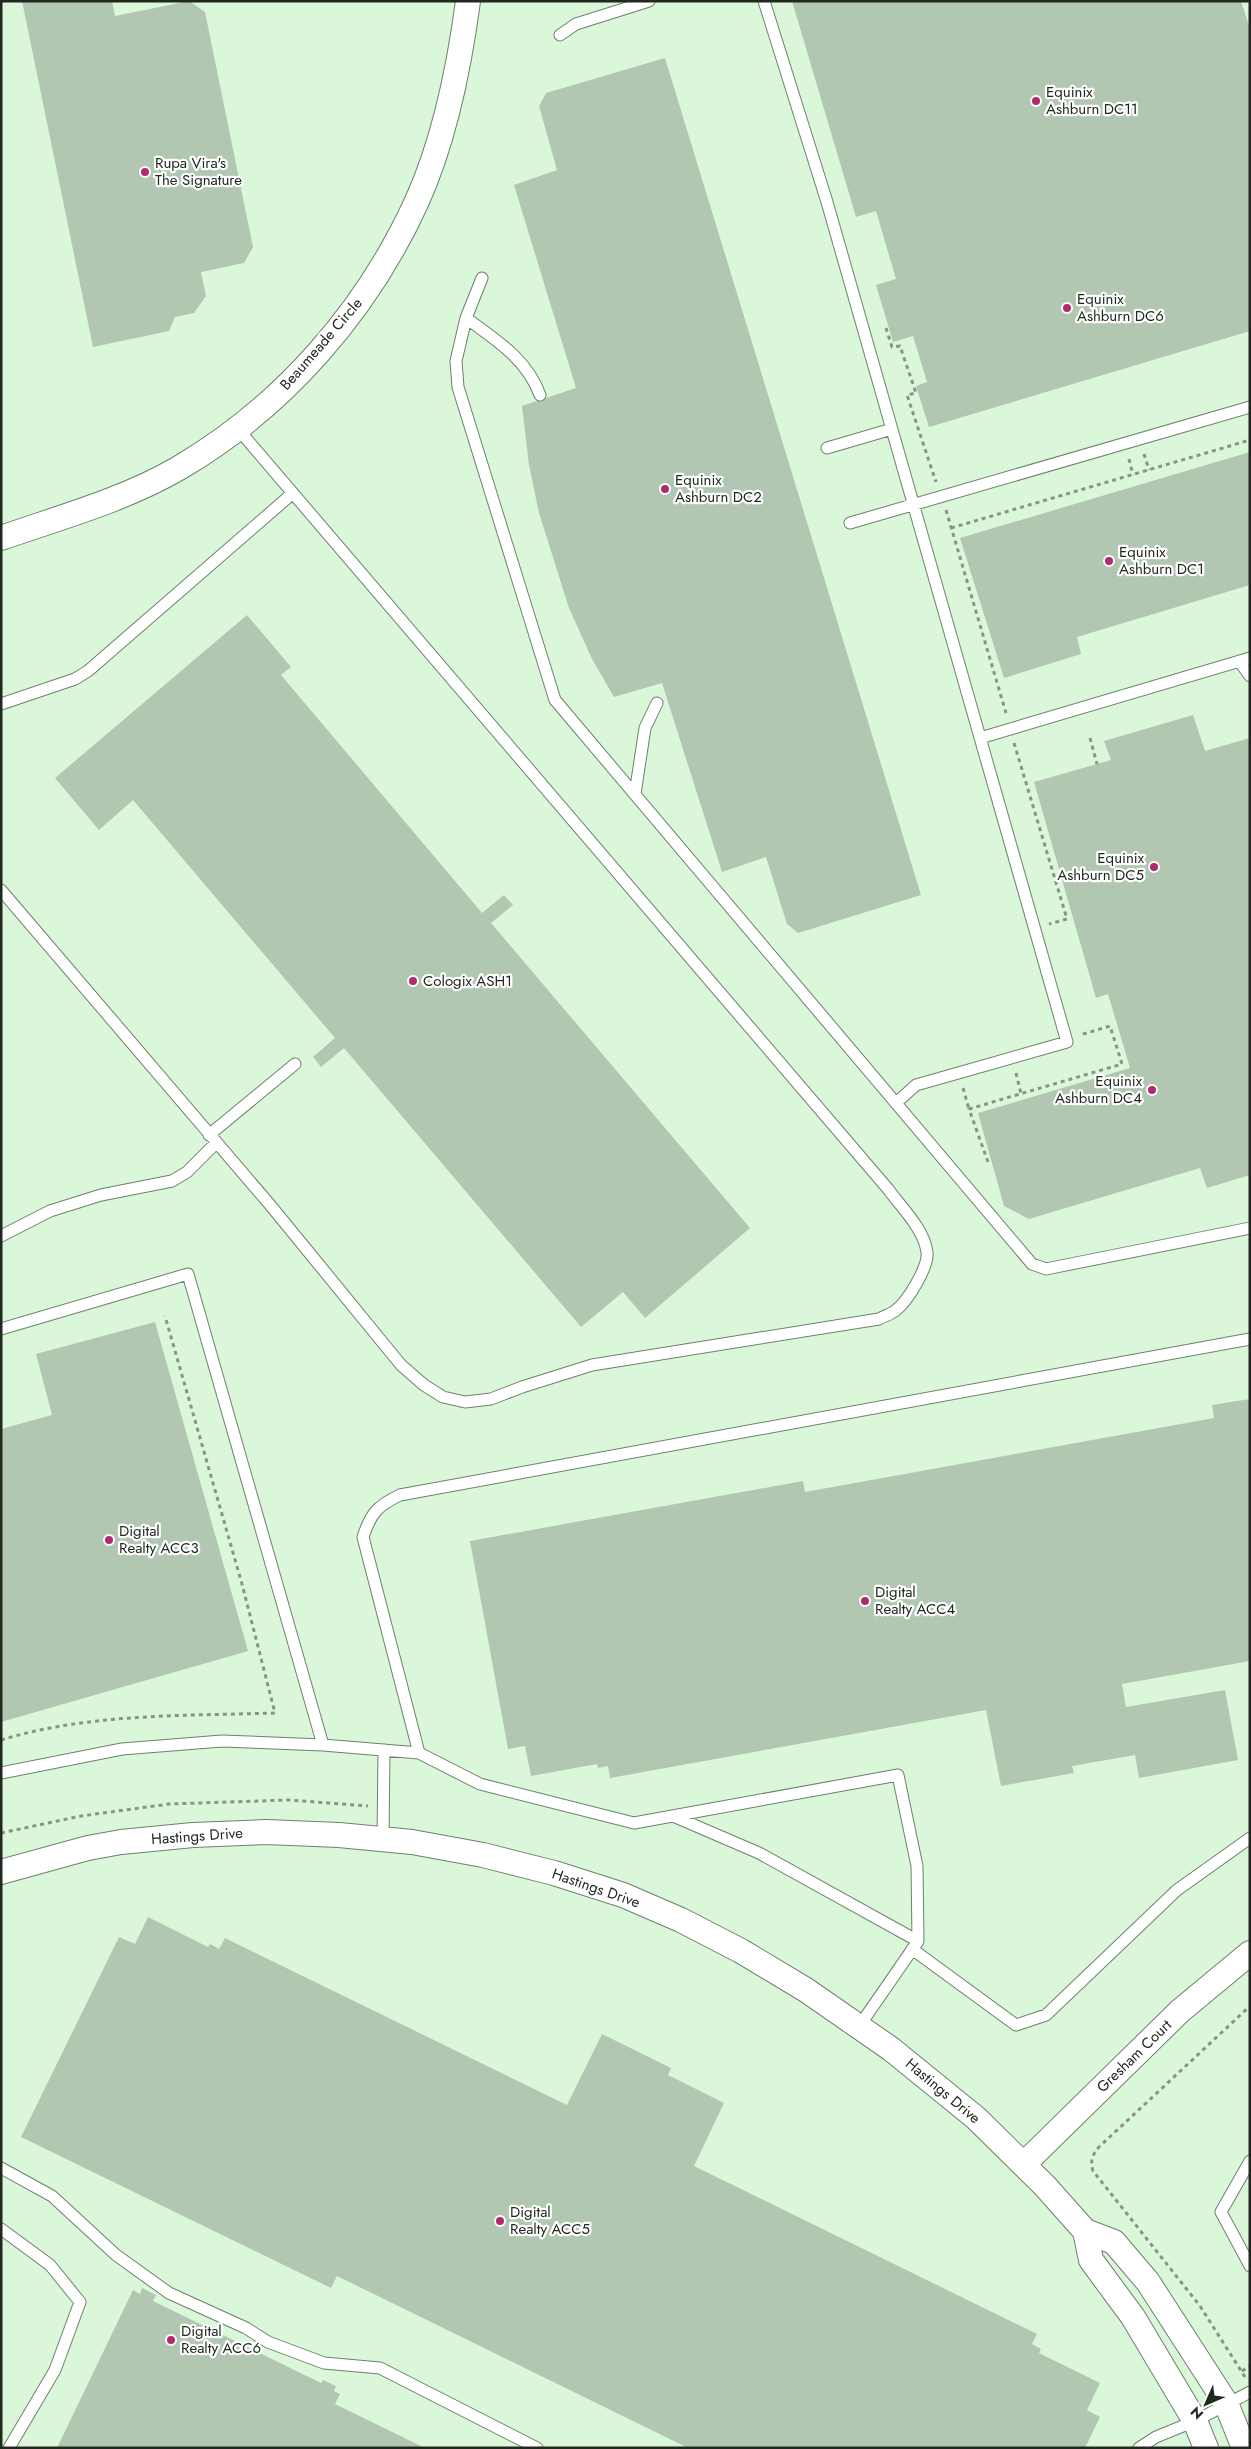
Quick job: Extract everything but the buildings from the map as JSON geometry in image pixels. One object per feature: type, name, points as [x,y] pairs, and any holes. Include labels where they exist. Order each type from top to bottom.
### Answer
[{"type":"street","name":"Beaumeade Circle","points":[[1,538],[109,501],[178,468],[238,429],[301,372],[332,336],[372,282],[398,241],[418,199],[449,104],[464,36],[468,1]]},
{"type":"street","name":"Hastings Drive","points":[[1,1872],[88,1848],[194,1835],[266,1832],[339,1834],[483,1855],[554,1872],[623,1895],[681,1920],[741,1951],[860,2025],[954,2098],[1024,2164],[1085,2231],[1114,2242],[1142,2275],[1226,2403],[1244,2448]]},
{"type":"street","name":"Gresham Court","points":[[1024,2164],[1180,2011],[1250,1952]]},
{"type":"street","points":[[1085,2231],[1091,2260],[1133,2317],[1195,2421],[1206,2448]]},
{"type":"lane","points":[[560,34],[576,24],[649,1]]},
{"type":"lane","points":[[764,1],[827,202],[1067,1042],[916,1085],[896,1103]]},
{"type":"lane","points":[[482,278],[466,318],[456,361],[458,387],[555,700],[1032,1264],[1046,1269],[1250,1228]]},
{"type":"lane","points":[[466,318],[508,349],[524,366],[540,395]]},
{"type":"lane","points":[[850,523],[1250,407]]},
{"type":"lane","points":[[1,890],[213,1139],[401,1365],[424,1385],[443,1397],[465,1402],[491,1399],[522,1387],[592,1366],[879,1318],[896,1310],[908,1297],[919,1278],[927,1253],[920,1234],[888,1189],[238,429]]},
{"type":"lane","points":[[827,448],[892,429]]},
{"type":"lane","points":[[1,704],[75,679],[88,672],[293,493]]},
{"type":"lane","points":[[980,738],[1244,659],[1250,676]]},
{"type":"lane","points":[[635,794],[645,728],[657,703]]},
{"type":"lane","points":[[1,1236],[50,1211],[67,1205],[101,1195],[172,1181],[187,1172],[213,1139],[295,1064]]},
{"type":"lane","points":[[1,1329],[188,1274],[323,1745]]},
{"type":"lane","points":[[419,1753],[363,1537],[369,1519],[381,1504],[387,1501],[400,1495],[1250,1339]]},
{"type":"lane","points":[[1,1773],[122,1750],[222,1741],[323,1745],[419,1753],[480,1784],[634,1823],[898,1775],[917,1866],[915,1945],[860,2025]]},
{"type":"lane","points":[[383,1839],[384,1750]]},
{"type":"lane","points":[[673,1816],[759,1853],[915,1945],[1016,2025],[1046,2015],[1177,1890],[1250,1838]]},
{"type":"lane","points":[[1250,2161],[1221,2212],[1250,2266]]},
{"type":"lane","points":[[1,2168],[52,2196],[116,2255],[169,2293],[246,2328],[268,2342],[324,2363],[380,2368],[536,2448]]},
{"type":"lane","points":[[1,2229],[50,2265],[80,2302],[55,2370],[10,2448]]},
{"type":"lane","points":[[1139,2448],[1156,2437],[1195,2421],[1250,2392]]},
{"type":"path","points":[[886,328],[892,347],[900,346],[916,393],[907,395],[937,484]]},
{"type":"path","points":[[952,528],[1250,440]]},
{"type":"path","points":[[946,508],[1067,919],[1045,925]]},
{"type":"path","points":[[1090,738],[1097,764]]},
{"type":"path","points":[[969,1109],[1122,1064],[1110,1026],[1079,1036],[1076,1026]]},
{"type":"path","points":[[1012,1058],[1022,1094]]},
{"type":"path","points":[[959,1073],[969,1109],[988,1162]]},
{"type":"path","points":[[1,1740],[30,1731],[126,1718],[275,1713],[242,1584],[165,1316]]},
{"type":"path","points":[[1,1833],[81,1816],[169,1804],[288,1800],[347,1803],[383,1809]]},
{"type":"path","points":[[1247,2380],[1200,2306],[1093,2171],[1091,2163],[1093,2154],[1099,2147],[1156,2091],[1250,2006]]},
{"type":"path","points":[[1242,2371],[1250,2366]]},
{"type":"shaded area","points":[[1,1],[1250,1],[1250,2448],[1,2448]]},
{"type":"place","name":"Equinix Ashburn DC11","points":[[1036,101]]},
{"type":"place","name":"Rupa Vira's The Signature","points":[[145,172]]},
{"type":"place","name":"Equinix Ashburn DC6","points":[[1067,308]]},
{"type":"place","name":"Equinix Ashburn DC2","points":[[665,489]]},
{"type":"place","name":"Equinix Ashburn DC1","points":[[1109,561]]},
{"type":"place","name":"Equinix Ashburn DC5","points":[[1154,867]]},
{"type":"place","name":"Cologix ASH1","points":[[413,981]]},
{"type":"place","name":"Equinix Ashburn DC4","points":[[1152,1090]]},
{"type":"place","name":"Digital Realty ACC3","points":[[109,1540]]},
{"type":"place","name":"Digital Realty ACC4","points":[[865,1601]]},
{"type":"place","name":"Digital Realty ACC5","points":[[500,2221]]},
{"type":"place","name":"Digital Realty ACC6","points":[[171,2340]]}]
